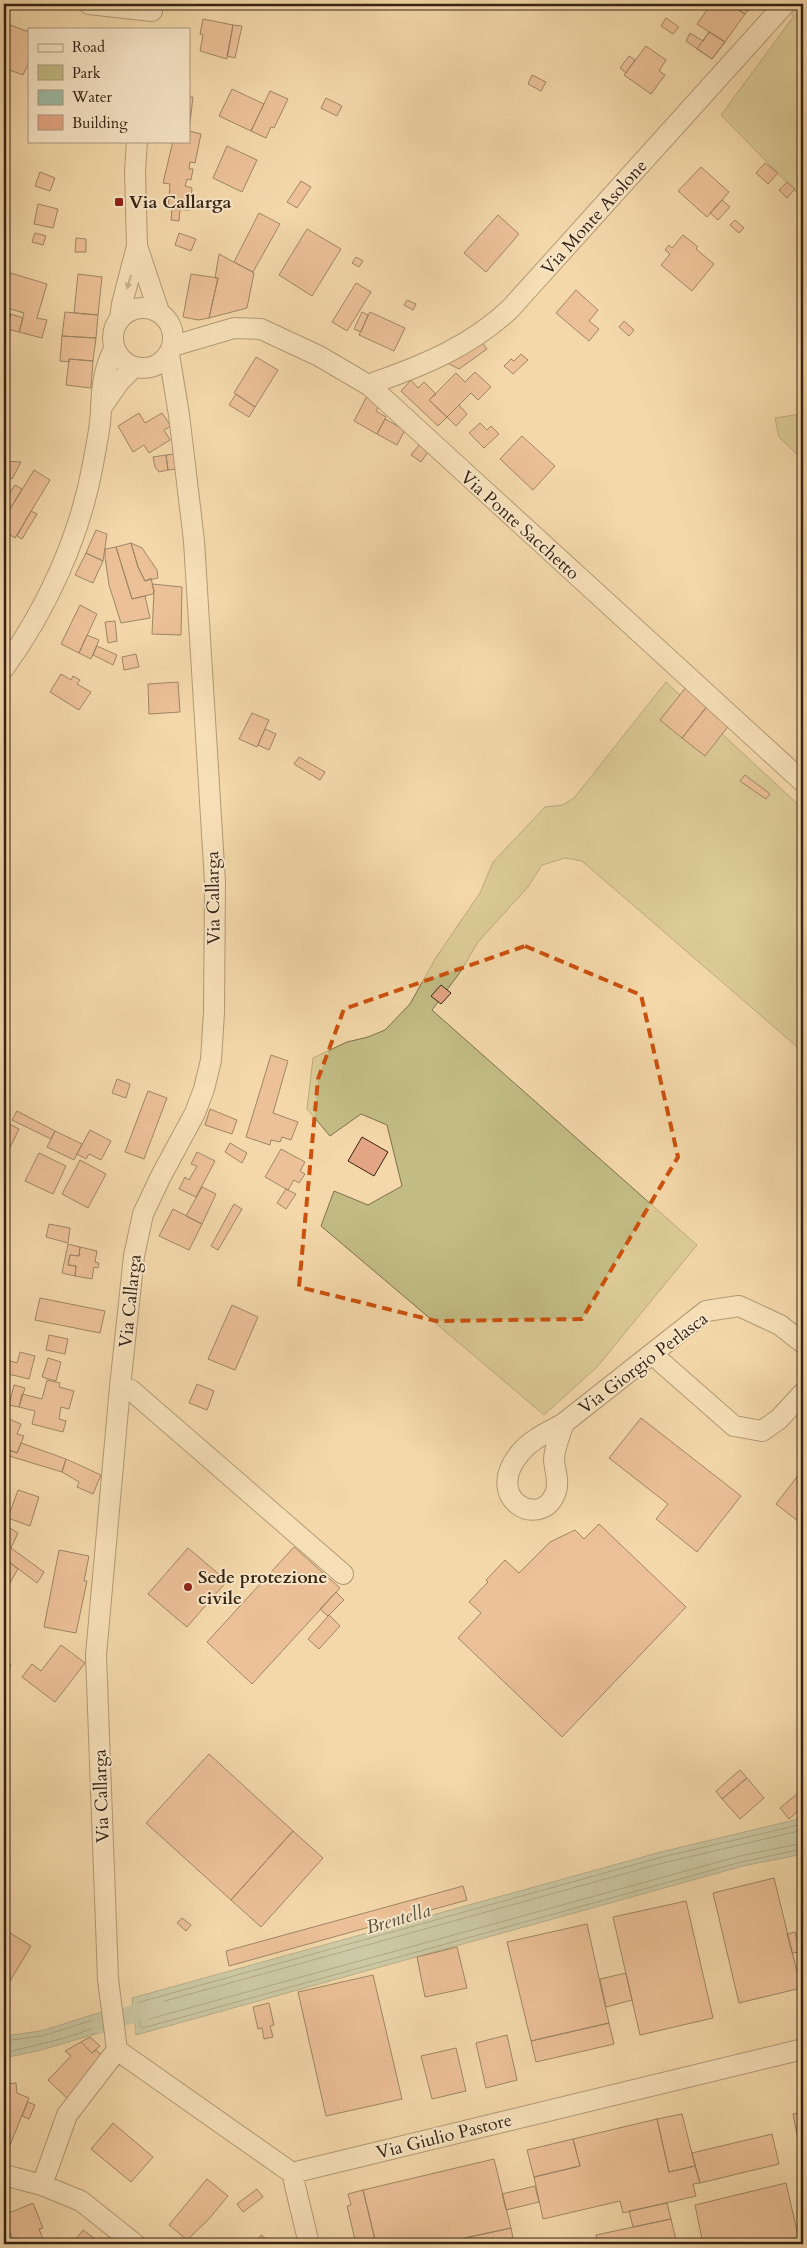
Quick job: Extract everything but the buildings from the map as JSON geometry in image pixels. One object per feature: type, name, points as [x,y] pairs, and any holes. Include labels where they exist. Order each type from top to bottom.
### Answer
[{"type":"street","points":[[89,4],[152,14]]},
{"type":"street","name":"Via Monte Asolone","points":[[370,386],[438,357],[477,337],[495,324],[517,302],[785,4]]},
{"type":"street","points":[[137,142],[134,171],[137,246],[159,312]]},
{"type":"street","points":[[120,318],[137,246]]},
{"type":"street","points":[[101,408],[119,382],[140,368],[156,366],[171,344],[166,318],[150,308],[139,308],[129,311],[120,318],[114,327],[112,338],[114,349],[118,357],[140,368],[174,393]]},
{"type":"street","name":"Via Ponte Sacchetto","points":[[171,344],[234,328],[261,329],[319,356],[370,386],[803,782]]},
{"type":"street","name":"Via Callarga","points":[[116,2050],[108,1979],[96,1655],[120,1388],[134,1256],[143,1214],[195,1113],[204,1089],[210,1060],[214,1012],[215,882],[194,541],[180,415],[174,393],[171,344]]},
{"type":"street","points":[[4,668],[33,622],[72,541],[93,465],[106,364],[114,349]]},
{"type":"street","name":"Via Giorgio Perlasca","points":[[564,1424],[706,1311],[740,1306],[780,1325],[803,1343]]},
{"type":"street","points":[[653,1355],[734,1426],[762,1430],[779,1419],[803,1393]]},
{"type":"street","points":[[120,1388],[131,1390],[342,1574]]},
{"type":"street","points":[[42,2185],[67,2115],[116,2050],[292,2172],[309,2244]]},
{"type":"street","name":"Via Giulio Pastore","points":[[292,2172],[803,2050]]},
{"type":"street","points":[[4,2175],[42,2185],[81,2202],[135,2244]]},
{"type":"highlighted area","points":[[525,946],[641,995],[678,1157],[582,1319],[436,1321],[299,1287],[318,1079],[344,1009]]},
{"type":"green space","points":[[777,4],[803,4],[803,199],[721,115],[794,16]]},
{"type":"green space","points":[[803,415],[803,460],[779,437],[775,418]]},
{"type":"green space","points":[[666,682],[803,809],[803,1052],[582,861],[565,858],[542,865],[528,887],[478,942],[461,971],[432,1010],[697,1245],[597,1367],[544,1415],[321,1226],[334,1191],[368,1205],[402,1186],[387,1125],[361,1114],[330,1136],[307,1109],[313,1058],[347,1042],[368,1037],[385,1030],[410,1004],[435,959],[480,893],[493,862],[545,807],[563,805],[574,798]]},
{"type":"water","points":[[803,1818],[803,1854],[743,1866],[136,2035],[132,1998],[661,1852]]},
{"type":"water","points":[[105,2011],[109,2030],[41,2050],[4,2058],[4,2036],[41,2031]]},
{"type":"waterway","name":"Brentella","points":[[100,2024],[157,2007]]},
{"type":"place","name":"Via Callarga","points":[[119,202]]},
{"type":"place","name":"Sede protezione civile","points":[[188,1587]]}]
